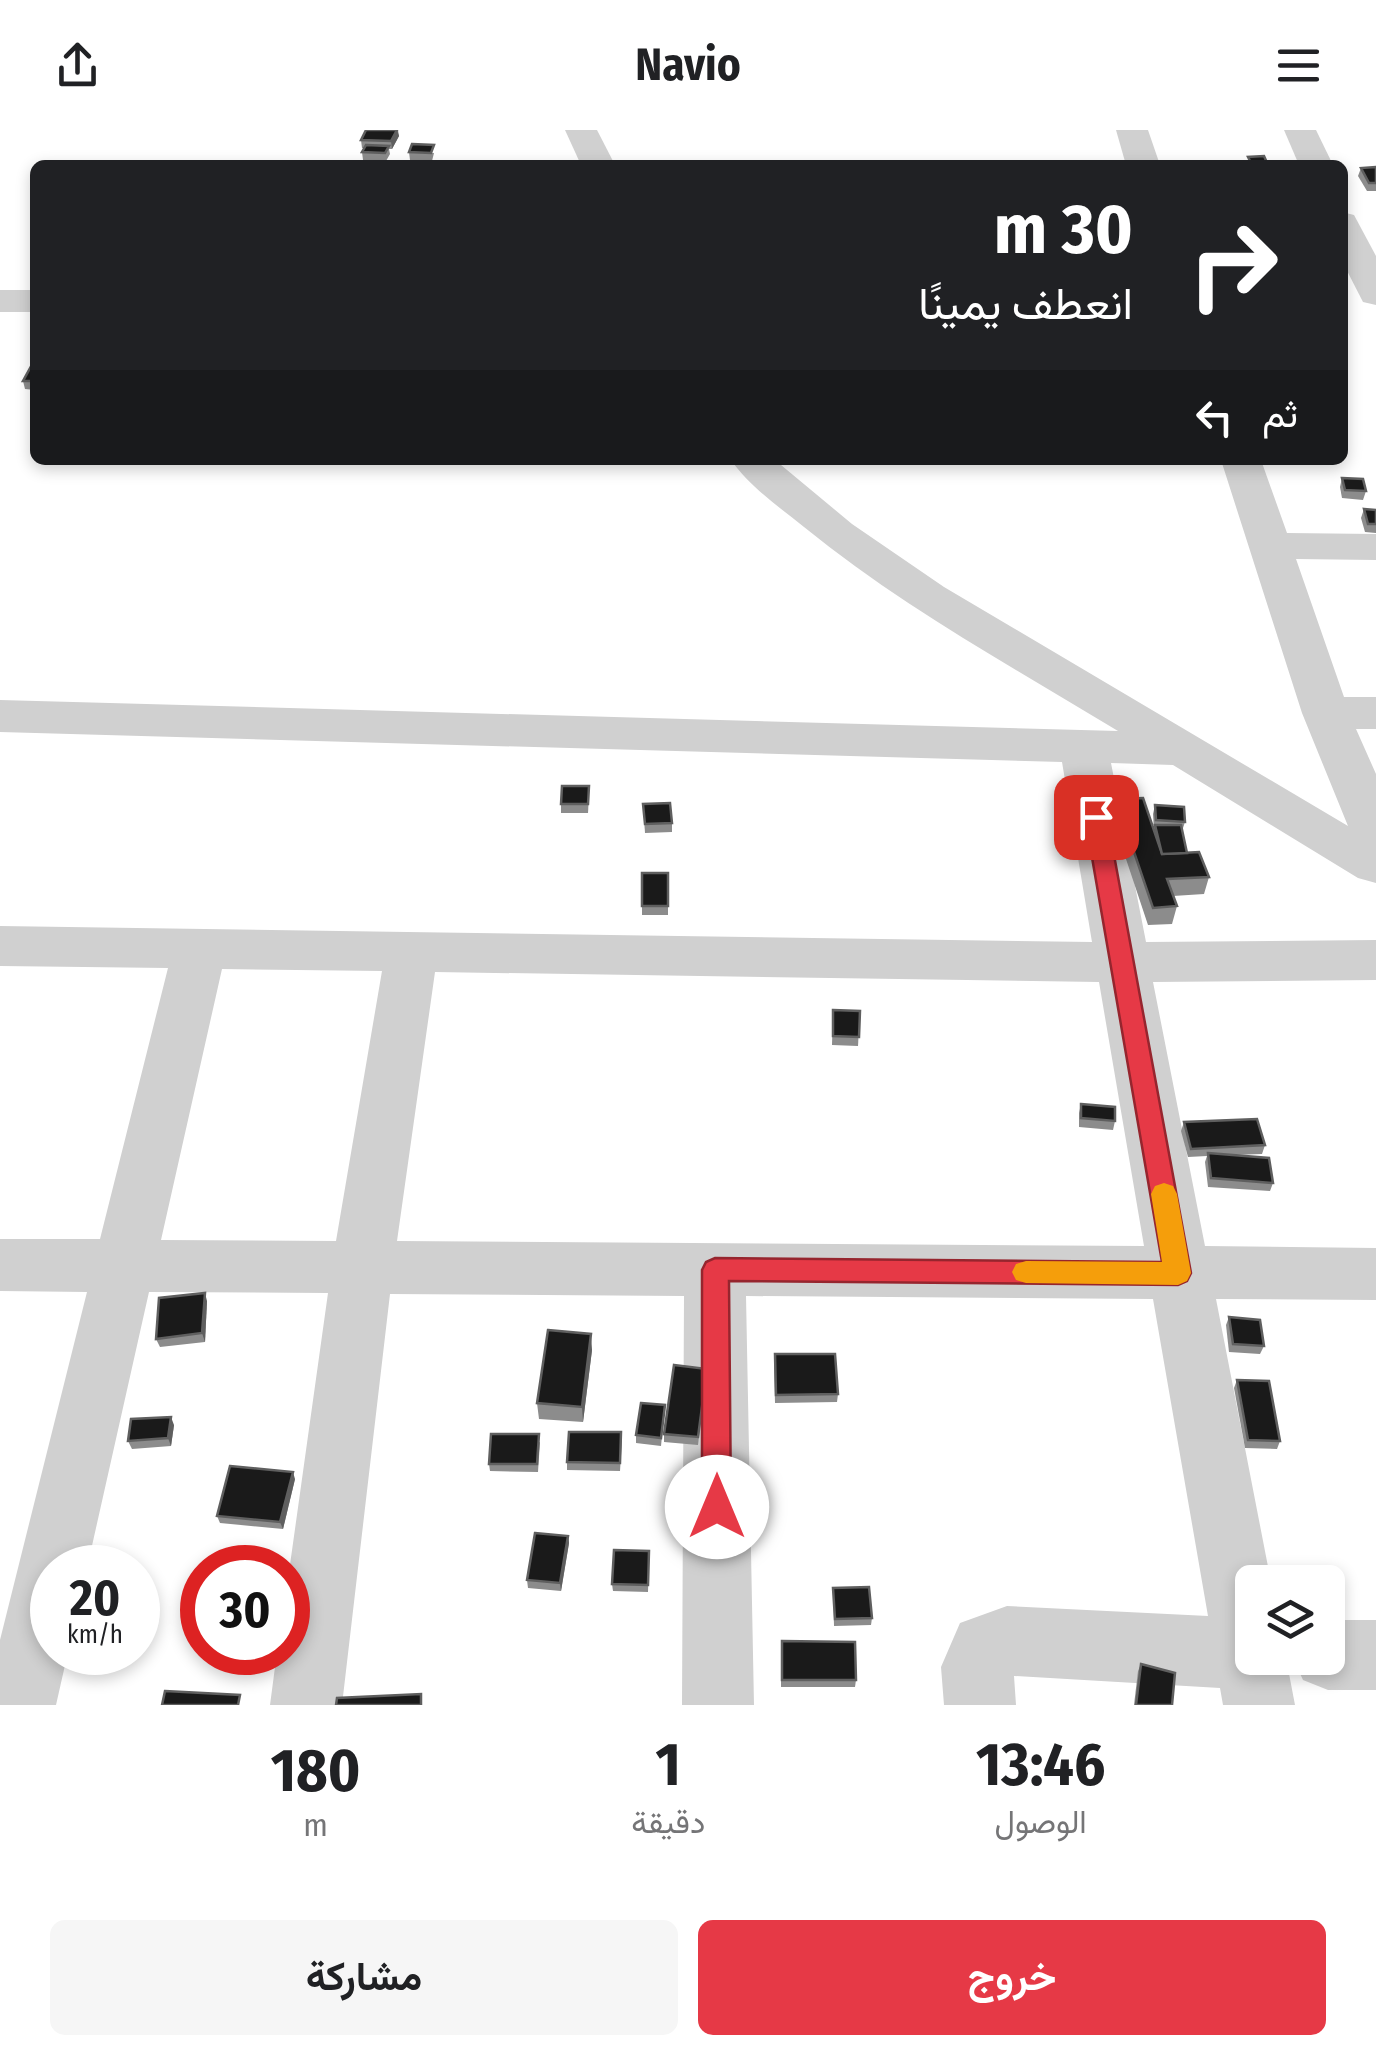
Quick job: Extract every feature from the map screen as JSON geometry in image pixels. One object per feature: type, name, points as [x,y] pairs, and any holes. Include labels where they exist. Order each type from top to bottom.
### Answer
[{"type":"street","points":[[581,130],[596,160]]},
{"type":"street","points":[[1132,130],[1141,160]]},
{"type":"street","points":[[1300,130],[1314,160]]},
{"type":"street","points":[[1348,235],[1376,294]]},
{"type":"street","points":[[0,301],[30,301]]},
{"type":"street","points":[[1348,304],[1376,304]]},
{"type":"street","points":[[756,465],[807,513],[988,637],[1376,864]]},
{"type":"street","points":[[1243,465],[1326,713],[1376,832]]},
{"type":"street","points":[[1270,546],[1376,547]]},
{"type":"street","points":[[1326,713],[1376,713]]},
{"type":"street","points":[[0,716],[1184,749]]},
{"type":"street","points":[[1083,745],[1235,1572]]},
{"type":"street","points":[[0,946],[1124,962],[1376,960]]},
{"type":"street","points":[[20,1705],[200,947]]},
{"type":"street","points":[[306,1705],[362,1268],[412,950]]},
{"type":"street","points":[[0,1266],[1376,1274]]},
{"type":"street","points":[[715,1270],[718,1705]]},
{"type":"street","points":[[980,1705],[977,1667],[984,1648],[1007,1641],[1235,1669]]},
{"type":"street","points":[[1345,1654],[1376,1655]]},
{"type":"building","points":[[366,130],[397,130],[391,141],[361,140]]},
{"type":"building","points":[[412,144],[434,145],[431,153],[409,152]]},
{"type":"building","points":[[366,145],[389,146],[385,153],[362,152]]},
{"type":"building","points":[[1376,167],[1376,183],[1369,183],[1361,168]]},
{"type":"building","points":[[1342,478],[1363,479],[1366,491],[1345,490]]},
{"type":"building","points":[[1364,509],[1376,510],[1376,524],[1368,524]]},
{"type":"building","points":[[562,786],[589,786],[588,804],[561,804]]},
{"type":"building","points":[[1143,798],[1162,854],[1199,852],[1209,877],[1167,879],[1177,906],[1153,908],[1116,799]]},
{"type":"building","points":[[670,803],[672,823],[645,824],[643,804]]},
{"type":"building","points":[[1155,805],[1184,807],[1185,822],[1156,820]]},
{"type":"building","points":[[1155,825],[1181,825],[1187,853],[1162,854]]},
{"type":"building","points":[[642,873],[668,873],[668,906],[642,906]]},
{"type":"building","points":[[833,1010],[860,1011],[859,1037],[833,1036]]},
{"type":"building","points":[[1081,1104],[1115,1107],[1115,1121],[1081,1118]]},
{"type":"building","points":[[1257,1119],[1265,1145],[1191,1149],[1184,1122]]},
{"type":"building","points":[[1208,1153],[1269,1158],[1273,1183],[1211,1178]]},
{"type":"building","points":[[205,1293],[202,1333],[156,1339],[159,1298]]},
{"type":"building","points":[[1229,1317],[1260,1320],[1264,1346],[1233,1344]]},
{"type":"building","points":[[548,1330],[591,1334],[582,1407],[537,1403]]},
{"type":"building","points":[[775,1354],[835,1354],[838,1394],[776,1395]]},
{"type":"building","points":[[674,1365],[707,1369],[698,1437],[664,1434]]},
{"type":"building","points":[[1237,1380],[1269,1381],[1280,1441],[1248,1440]]},
{"type":"building","points":[[641,1403],[665,1405],[661,1438],[636,1435]]},
{"type":"building","points":[[171,1417],[168,1438],[128,1441],[131,1419]]},
{"type":"building","points":[[569,1432],[621,1432],[620,1463],[567,1462]]},
{"type":"building","points":[[491,1434],[539,1434],[537,1464],[489,1464]]},
{"type":"building","points":[[230,1466],[293,1472],[280,1522],[217,1516]]},
{"type":"building","points":[[535,1533],[568,1536],[560,1583],[527,1580]]},
{"type":"building","points":[[614,1550],[649,1551],[648,1585],[612,1584]]},
{"type":"building","points":[[869,1587],[872,1618],[835,1619],[833,1588]]},
{"type":"building","points":[[782,1641],[855,1642],[856,1680],[782,1680]]},
{"type":"building","points":[[1141,1664],[1175,1673],[1172,1705],[1136,1705]]},
{"type":"building","points":[[165,1691],[240,1695],[238,1705],[162,1705]]},
{"type":"building","points":[[421,1694],[421,1705],[336,1705],[337,1698]]},
{"type":"slow traffic","points":[[1026,1272],[1178,1273],[1164,1194]]},
{"type":"route","points":[[717,1507],[715,1270],[1178,1273],[1096,817]]}]
